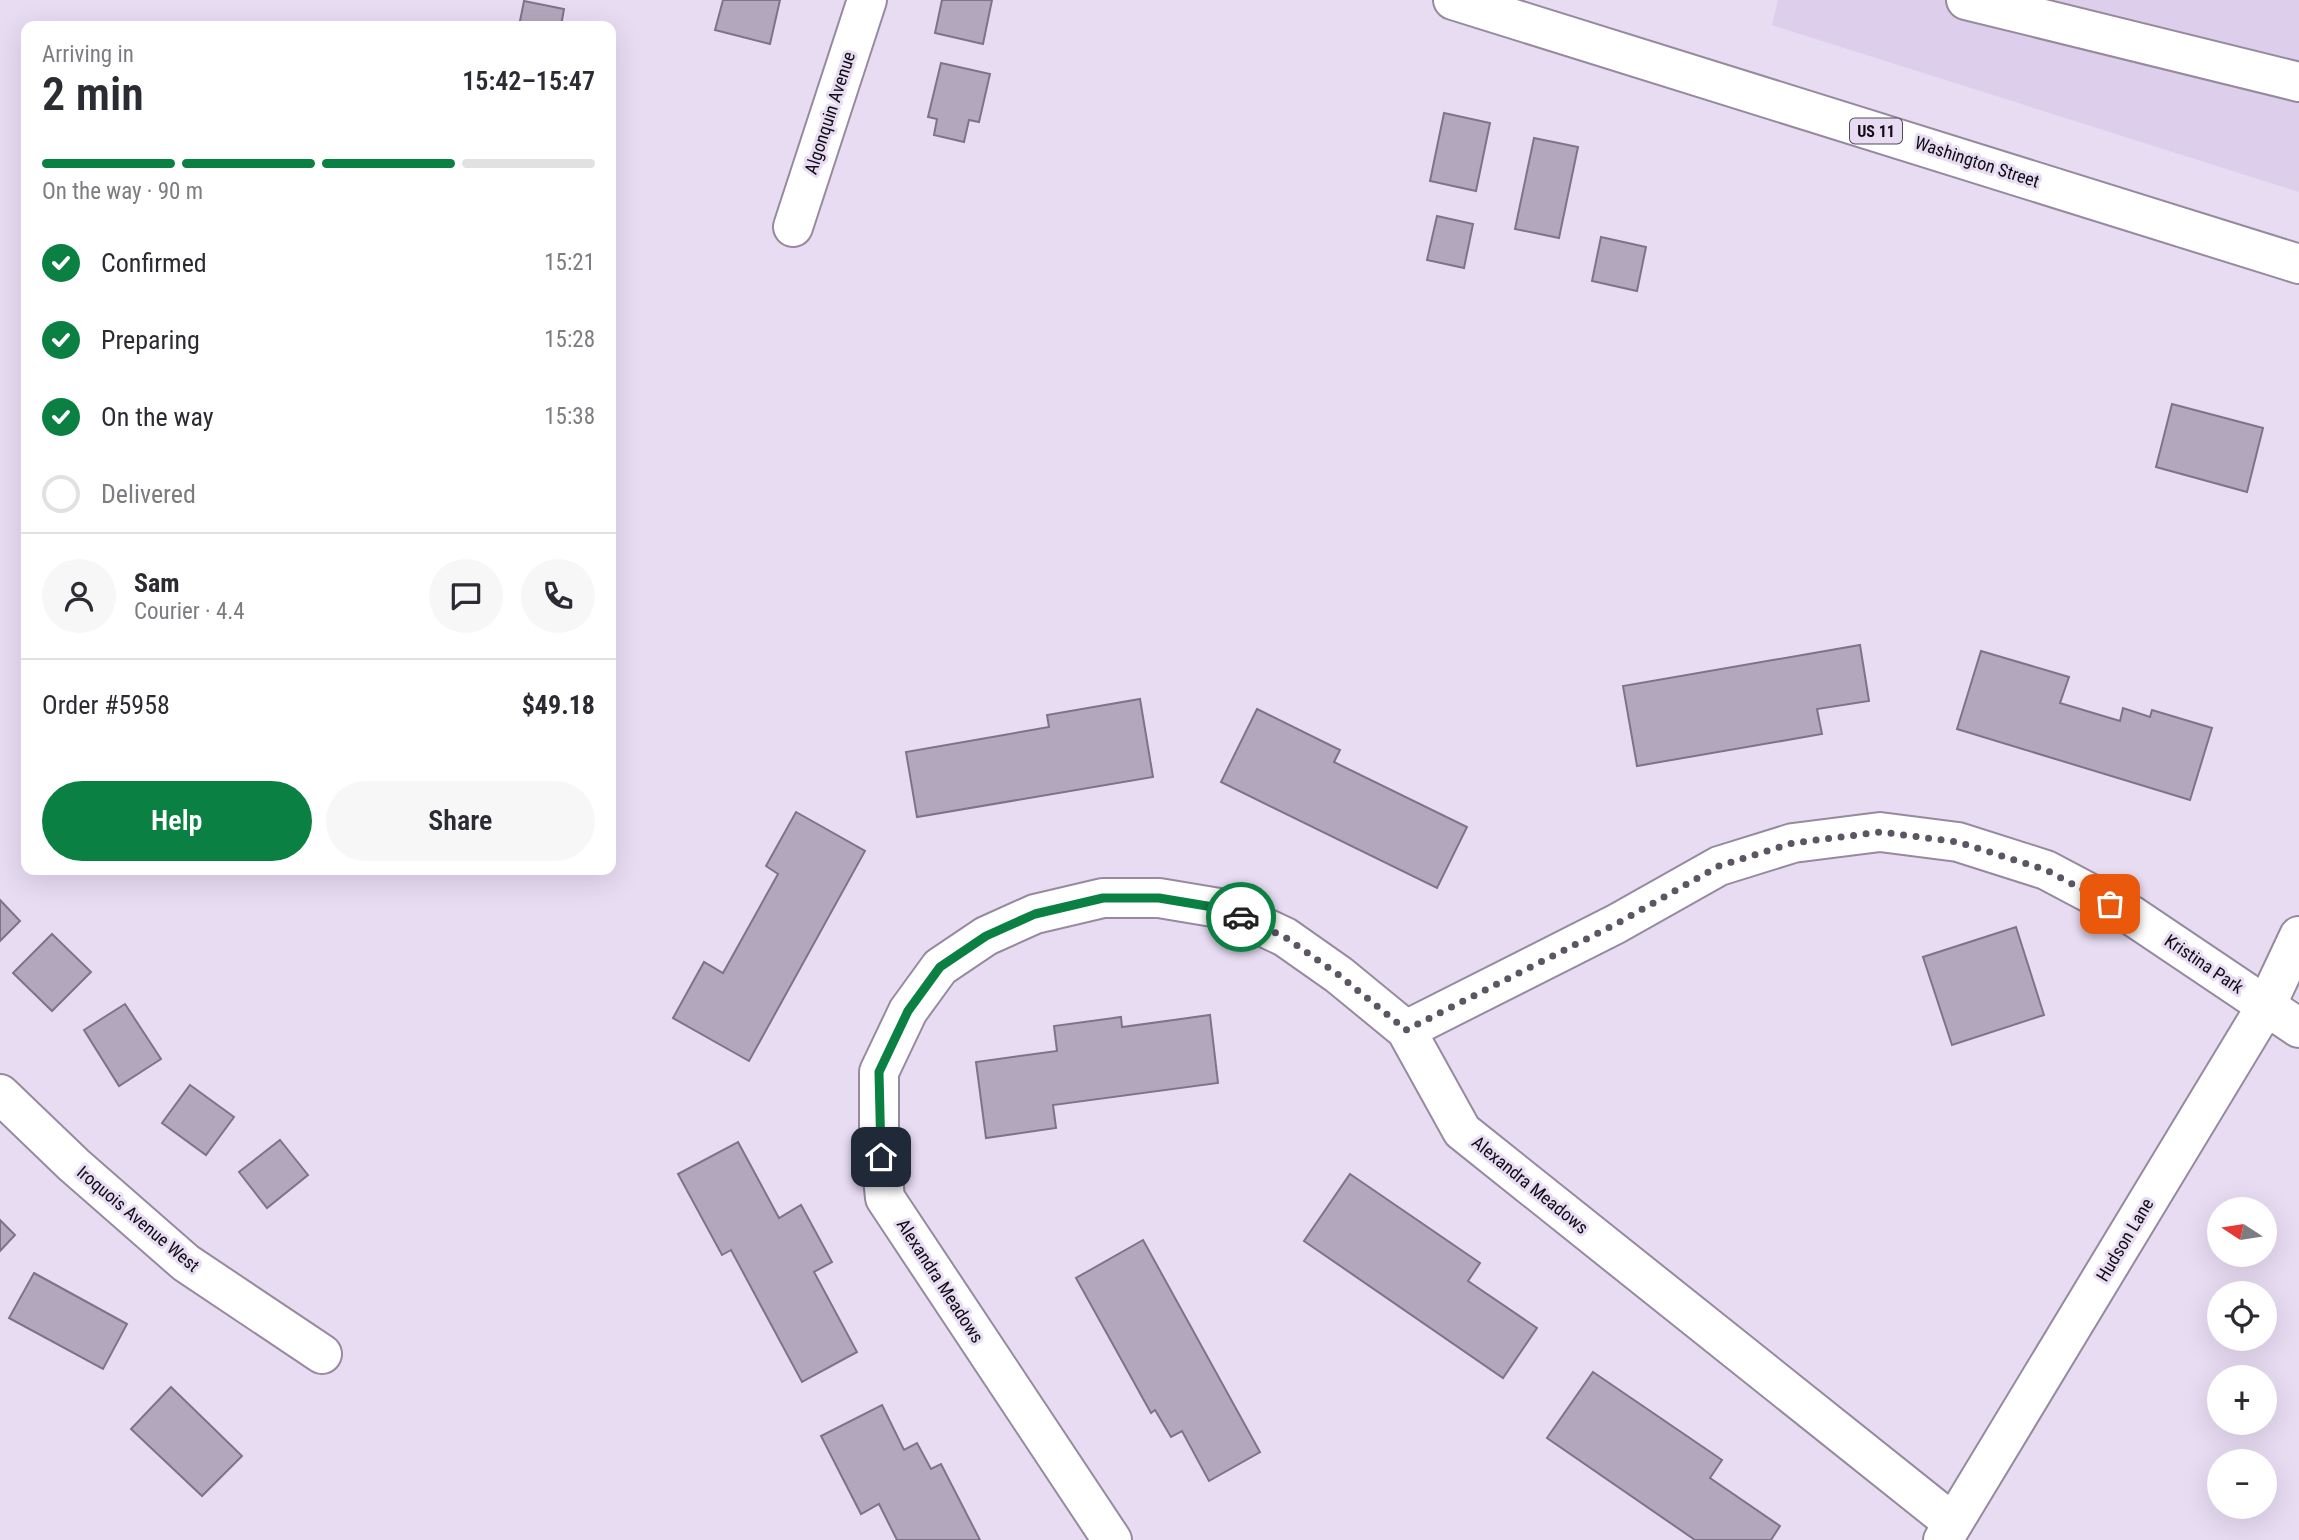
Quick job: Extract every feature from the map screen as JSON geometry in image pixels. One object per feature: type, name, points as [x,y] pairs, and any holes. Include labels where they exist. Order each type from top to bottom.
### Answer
[{"type":"street","name":"Algonquin Avenue","points":[[793,227],[867,0]]},
{"type":"street","name":"Washington Street","points":[[1453,0],[2299,264]]},
{"type":"street","points":[[1966,0],[2299,82]]},
{"type":"street","name":"Kristina Park","points":[[1406,1030],[1616,924],[1719,866],[1793,843],[1881,832],[1958,842],[2046,870],[2131,915],[2299,1028]]},
{"type":"street","name":"Alexandra Meadows","points":[[1112,1540],[885,1198],[879,1136],[879,1072],[908,1011],[940,967],[986,936],[1035,914],[1103,898],[1159,898],[1225,909],[1285,937],[1339,975],[1406,1030],[1462,1131],[1948,1532]]},
{"type":"street","name":"Hudson Lane","points":[[1948,1532],[2266,1006],[2299,936]]},
{"type":"street","name":"Iroquois Avenue West","points":[[0,1094],[74,1165],[186,1263],[322,1354]]},
{"type":"shaded area","points":[[1778,0],[2299,0],[2299,192],[1772,25]]},
{"type":"building","points":[[723,0],[780,0],[770,44],[715,30]]},
{"type":"building","points":[[942,0],[992,0],[983,44],[935,33]]},
{"type":"building","points":[[524,1],[564,9],[562,21],[520,21]]},
{"type":"building","points":[[941,63],[990,74],[979,122],[969,120],[964,142],[934,135],[937,119],[928,117]]},
{"type":"building","points":[[1444,113],[1490,123],[1476,191],[1430,181]]},
{"type":"building","points":[[1534,138],[1578,147],[1559,238],[1515,229]]},
{"type":"building","points":[[1437,216],[1473,224],[1464,268],[1427,260]]},
{"type":"building","points":[[1601,237],[1646,247],[1637,291],[1592,281]]},
{"type":"building","points":[[2172,404],[2263,428],[2247,492],[2156,467]]},
{"type":"building","points":[[1860,645],[1869,701],[1817,709],[1822,734],[1637,766],[1623,686]]},
{"type":"building","points":[[1981,651],[2069,677],[2060,703],[2120,721],[2123,708],[2150,717],[2152,710],[2212,728],[2190,800],[1957,729]]},
{"type":"building","points":[[1140,699],[1153,777],[917,817],[906,752],[1049,727],[1047,715]]},
{"type":"building","points":[[1257,709],[1340,750],[1334,762],[1467,827],[1437,888],[1221,782]]},
{"type":"building","points":[[796,812],[865,851],[749,1061],[673,1018],[704,962],[723,973],[778,874],[766,866]]},
{"type":"building","points":[[0,900],[20,921],[0,941]]},
{"type":"building","points":[[2016,927],[2044,1015],[1952,1045],[1923,957]]},
{"type":"building","points":[[52,934],[91,972],[52,1011],[13,973]]},
{"type":"building","points":[[125,1004],[161,1059],[119,1086],[84,1030]]},
{"type":"building","points":[[1210,1015],[1218,1083],[1053,1105],[1056,1128],[986,1138],[976,1062],[1057,1051],[1054,1026],[1121,1017],[1122,1027]]},
{"type":"building","points":[[190,1085],[234,1117],[206,1155],[162,1123]]},
{"type":"building","points":[[280,1140],[308,1175],[267,1208],[239,1172]]},
{"type":"building","points":[[738,1142],[779,1218],[801,1205],[832,1262],[814,1272],[857,1352],[802,1382],[731,1250],[722,1255],[678,1174]]},
{"type":"building","points":[[1350,1174],[1480,1263],[1468,1281],[1537,1328],[1503,1378],[1304,1241]]},
{"type":"building","points":[[0,1220],[15,1235],[0,1251]]},
{"type":"building","points":[[1143,1240],[1260,1452],[1209,1481],[1182,1431],[1171,1437],[1155,1410],[1151,1413],[1076,1278]]},
{"type":"building","points":[[34,1273],[127,1324],[103,1369],[9,1318]]},
{"type":"building","points":[[1593,1372],[1722,1460],[1710,1478],[1780,1526],[1771,1540],[1695,1540],[1547,1438]]},
{"type":"building","points":[[171,1387],[242,1456],[202,1496],[131,1429]]},
{"type":"building","points":[[882,1405],[904,1450],[917,1443],[931,1469],[941,1464],[980,1540],[897,1540],[879,1504],[861,1514],[821,1436]]},
{"type":"way so far","points":[[1241,917],[1285,937],[1339,975],[1406,1030],[1616,924],[1719,866],[1793,843],[1881,832],[1958,842],[2046,870],[2110,904]]},
{"type":"route","points":[[881,1157],[879,1072],[908,1011],[940,967],[986,936],[1035,914],[1103,898],[1159,898],[1225,909],[1241,917]]}]
